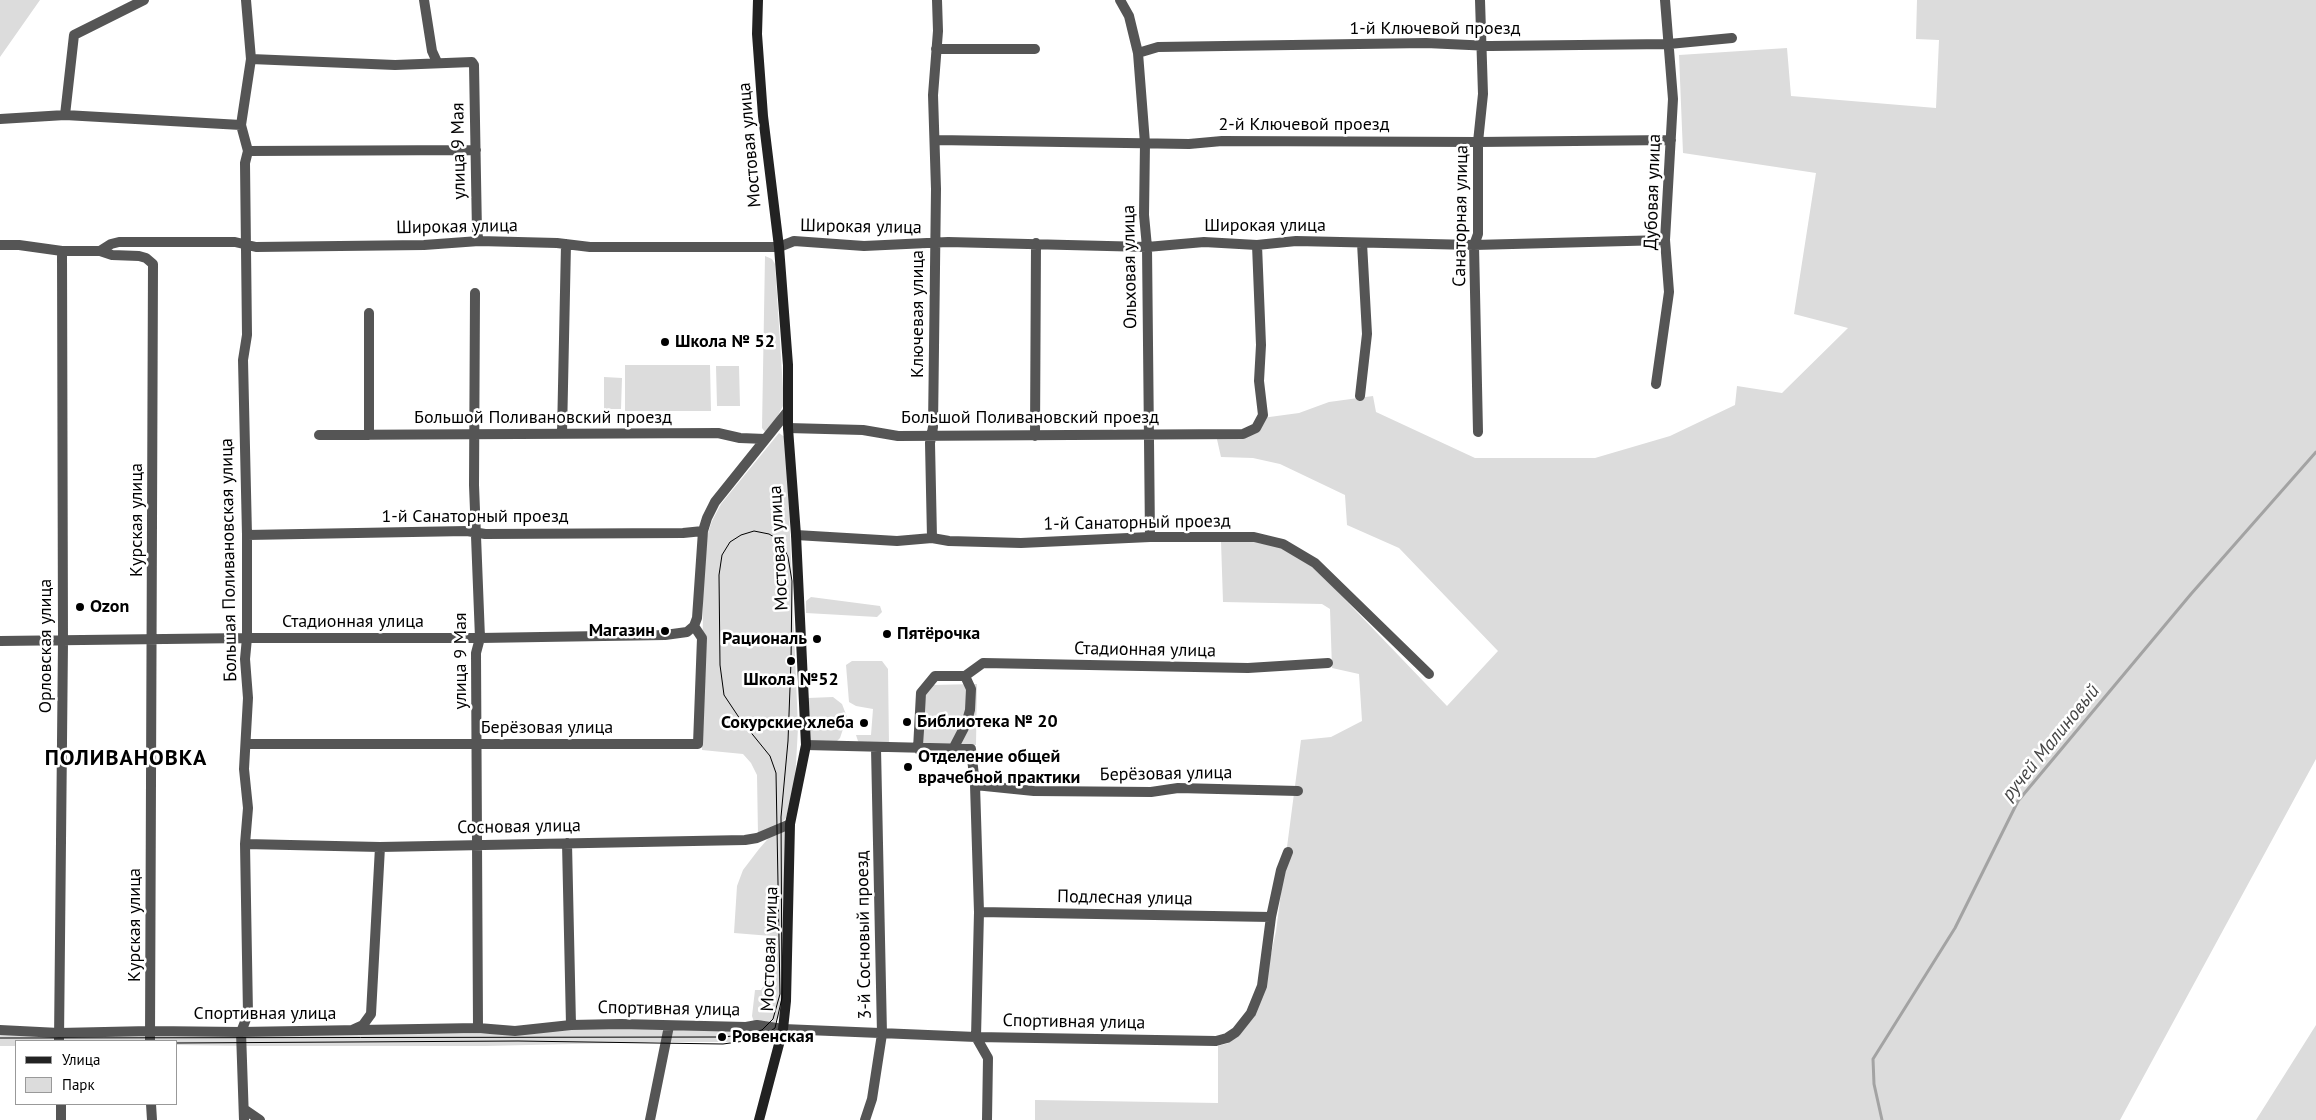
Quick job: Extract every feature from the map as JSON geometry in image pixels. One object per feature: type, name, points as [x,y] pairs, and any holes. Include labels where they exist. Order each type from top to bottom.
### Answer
[{"type":"street","points":[[65,115],[65,101],[74,35],[144,0]]},
{"type":"street","name":"Большая Поливановская улица","points":[[244,1120],[240,1032],[248,1014],[245,844],[248,808],[244,769],[247,744],[248,698],[245,658],[248,638],[243,360],[247,335],[245,163],[248,151],[241,125],[251,59],[246,0]]},
{"type":"street","points":[[251,59],[371,65],[436,62],[432,51],[424,0]]},
{"type":"street","name":"Мостовая улица","points":[[758,0],[757,34],[763,116],[778,247],[788,366],[788,428],[796,535],[806,745],[790,824],[786,1001],[783,1029],[759,1120]]},
{"type":"street","name":"Ключевая улица","points":[[932,538],[931,436],[934,349],[936,140],[933,95],[938,31],[937,0]]},
{"type":"street","name":"Ольховая улица","points":[[1120,0],[1128,16],[1138,53],[1145,143],[1144,215],[1147,247],[1147,434],[1150,537]]},
{"type":"street","name":"Санаторная улица","points":[[1478,432],[1474,245],[1478,234],[1478,142],[1483,94],[1480,0]]},
{"type":"street","name":"Дубовая улица","points":[[1656,384],[1669,292],[1665,240],[1673,99],[1665,0]]},
{"type":"street","name":"1-й Ключевой проезд","points":[[1138,53],[1158,48],[1426,43],[1482,45],[1669,44],[1732,38]]},
{"type":"street","points":[[936,49],[1035,49]]},
{"type":"street","name":"улица 9 Мая","points":[[436,62],[472,62],[477,233],[479,240]]},
{"type":"street","points":[[0,119],[65,115],[241,125]]},
{"type":"street","name":"2-й Ключевой проезд","points":[[936,140],[1145,143],[1222,141],[1478,142],[1671,140]]},
{"type":"street","points":[[248,151],[476,150]]},
{"type":"street","name":"Широкая улица","points":[[0,245],[19,244],[62,251],[100,251],[110,244],[120,242],[245,244],[256,247],[424,245],[479,240],[590,247],[778,247],[794,241],[864,246],[948,242],[1147,247],[1204,242],[1257,245],[1296,241],[1474,245],[1665,240]]},
{"type":"street","points":[[1035,436],[1036,243]]},
{"type":"street","points":[[1360,396],[1367,334],[1362,243]]},
{"type":"street","points":[[562,434],[566,244]]},
{"type":"street","name":"Большой Поливановский проезд","points":[[788,428],[863,430],[898,436],[1127,437],[1147,434],[1243,434],[1256,428],[1263,415],[1259,381],[1261,345],[1257,245]]},
{"type":"street","name":"Орловская улица","points":[[59,1037],[63,642],[62,251]]},
{"type":"street","name":"Курская улица","points":[[100,251],[112,255],[138,256],[146,258],[152,264],[153,640],[150,1036]]},
{"type":"street","name":"улица 9 Мая","points":[[475,293],[476,532],[480,638],[476,653],[478,1028]]},
{"type":"street","points":[[369,313],[369,435]]},
{"type":"street","points":[[695,622],[703,531],[707,518],[715,502],[788,411]]},
{"type":"street","name":"Большой Поливановский проезд","points":[[320,435],[718,434],[740,438],[765,439]]},
{"type":"street","name":"1-й Санаторный проезд","points":[[247,535],[476,532],[673,533],[703,531]]},
{"type":"street","name":"1-й Санаторный проезд","points":[[796,535],[897,541],[932,538],[949,541],[1021,543],[1150,537],[1254,537],[1283,544],[1315,563],[1429,674]]},
{"type":"street","name":"Стадионная улица","points":[[0,641],[63,642],[248,638],[480,638],[665,635],[687,632],[695,622]]},
{"type":"street","name":"Берёзовая улица","points":[[247,744],[698,744],[702,638],[695,622]]},
{"type":"street","name":"Стадионная улица","points":[[965,676],[984,663],[1248,668],[1328,663]]},
{"type":"street","points":[[918,749],[921,694],[935,676],[965,676],[971,689],[970,710],[966,724],[953,749]]},
{"type":"street","points":[[806,745],[971,749],[976,785],[979,912],[976,1037],[988,1058],[987,1120]]},
{"type":"street","name":"3-й Сосновый проезд","points":[[865,1120],[872,1099],[882,1034],[876,748]]},
{"type":"street","name":"Берёзовая улица","points":[[976,785],[1034,790],[1151,792],[1178,788],[1298,791]]},
{"type":"street","name":"Сосновая улица","points":[[245,844],[380,847],[745,840],[757,838],[790,824]]},
{"type":"street","points":[[567,843],[571,1025]]},
{"type":"street","points":[[352,1030],[363,1025],[371,1014],[380,847]]},
{"type":"street","name":"Спортивная улица","points":[[0,1030],[59,1037],[478,1028],[515,1032],[571,1025],[621,1024],[746,1027],[757,1025],[783,1029],[882,1034],[1216,1041],[1227,1038],[1236,1032],[1251,1013],[1262,986],[1271,917],[1281,870],[1288,852]]},
{"type":"street","name":"Подлесная улица","points":[[979,912],[1271,917]]},
{"type":"street","points":[[650,1120],[669,1026]]},
{"type":"street","points":[[61,1105],[61,1120]]},
{"type":"street","points":[[152,1105],[152,1120]]},
{"type":"street","points":[[244,1109],[260,1120]]},
{"type":"green space","points":[[0,0],[40,0],[0,57]]},
{"type":"green space","points":[[1917,0],[2316,0],[2316,759],[2120,1120],[1035,1120],[1035,1100],[1218,1103],[1218,1046],[1229,1043],[1237,1036],[1263,992],[1276,931],[1301,740],[1331,737],[1362,721],[1359,674],[1332,668],[1330,609],[1322,604],[1223,602],[1221,541],[1254,542],[1281,547],[1310,563],[1447,706],[1498,651],[1399,548],[1347,525],[1345,495],[1280,464],[1253,458],[1221,457],[1216,435],[1243,436],[1262,418],[1299,413],[1329,402],[1373,396],[1376,412],[1475,458],[1595,458],[1670,436],[1735,405],[1737,386],[1782,393],[1848,328],[1794,314],[1816,173],[1683,153],[1679,55],[1787,48],[1791,96],[1936,108],[1939,40],[1916,39]]},
{"type":"green space","points":[[765,256],[772,259],[775,264],[784,404],[776,419],[765,432],[762,428]]},
{"type":"green space","points":[[625,365],[710,365],[711,411],[625,411]]},
{"type":"green space","points":[[716,366],[739,366],[740,406],[717,406]]},
{"type":"green space","points":[[604,377],[622,378],[621,409],[604,409]]},
{"type":"green space","points":[[779,433],[786,438],[798,728],[795,781],[786,818],[758,835],[757,775],[751,763],[743,754],[702,750],[703,590],[707,536],[712,521],[721,504]]},
{"type":"green space","points":[[811,597],[880,606],[882,612],[877,617],[806,613],[806,601]]},
{"type":"green space","points":[[852,661],[882,661],[888,669],[889,745],[862,745],[858,741],[856,735],[871,735],[873,709],[856,706],[849,702],[846,665]]},
{"type":"green space","points":[[977,684],[976,745],[924,746],[924,693],[932,685]]},
{"type":"green space","points":[[833,697],[842,704],[847,717],[840,738],[834,744],[811,740],[808,698]]},
{"type":"green space","points":[[785,831],[783,1001],[781,1014],[775,1023],[754,1022],[752,1016],[755,990],[761,990],[767,981],[767,975],[772,973],[771,936],[734,933],[737,886],[743,870],[759,849],[773,833]]},
{"type":"green space","points":[[2316,1025],[2316,1120],[2256,1120]]},
{"type":"green space","points":[[572,1027],[770,1029],[774,1035],[769,1042],[661,1042],[485,1046],[246,1046],[178,1045],[178,1040],[15,1040],[15,1046],[0,1046],[0,1032],[514,1034]]},
{"type":"waterway","name":"ручей Малиновый","points":[[1882,1120],[1874,1084],[1873,1059],[1955,928],[2018,801],[2191,594],[2316,452]]},
{"type":"tram line","points":[[0,1038],[722,1037],[744,1035],[762,1030],[773,1019],[780,994],[776,773],[770,756],[740,719],[724,695],[720,665],[719,575],[722,555],[730,542],[741,535],[754,531],[769,534],[781,541],[788,557],[792,581],[788,741],[781,817],[782,998],[775,1028],[759,1039],[723,1044],[518,1041],[178,1043]]},
{"type":"place","name":"Школа № 52","points":[[665,342]]},
{"type":"place","name":"Ozon","points":[[80,607]]},
{"type":"place","name":"Магазин","points":[[665,631]]},
{"type":"place","name":"Пятёрочка","points":[[887,634]]},
{"type":"place","name":"Рациональ","points":[[817,639]]},
{"type":"place","name":"Школа №52","points":[[791,661]]},
{"type":"place","name":"Библиотека № 20","points":[[907,722]]},
{"type":"place","name":"Сокурские хлеба","points":[[864,723]]},
{"type":"place","name":"Отделение общей врачебной практики","points":[[908,767]]},
{"type":"place","name":"Ровенская","points":[[722,1037]]},
{"type":"district","name":"ПОЛИВАНОВКА","points":[[126,759]]}]
